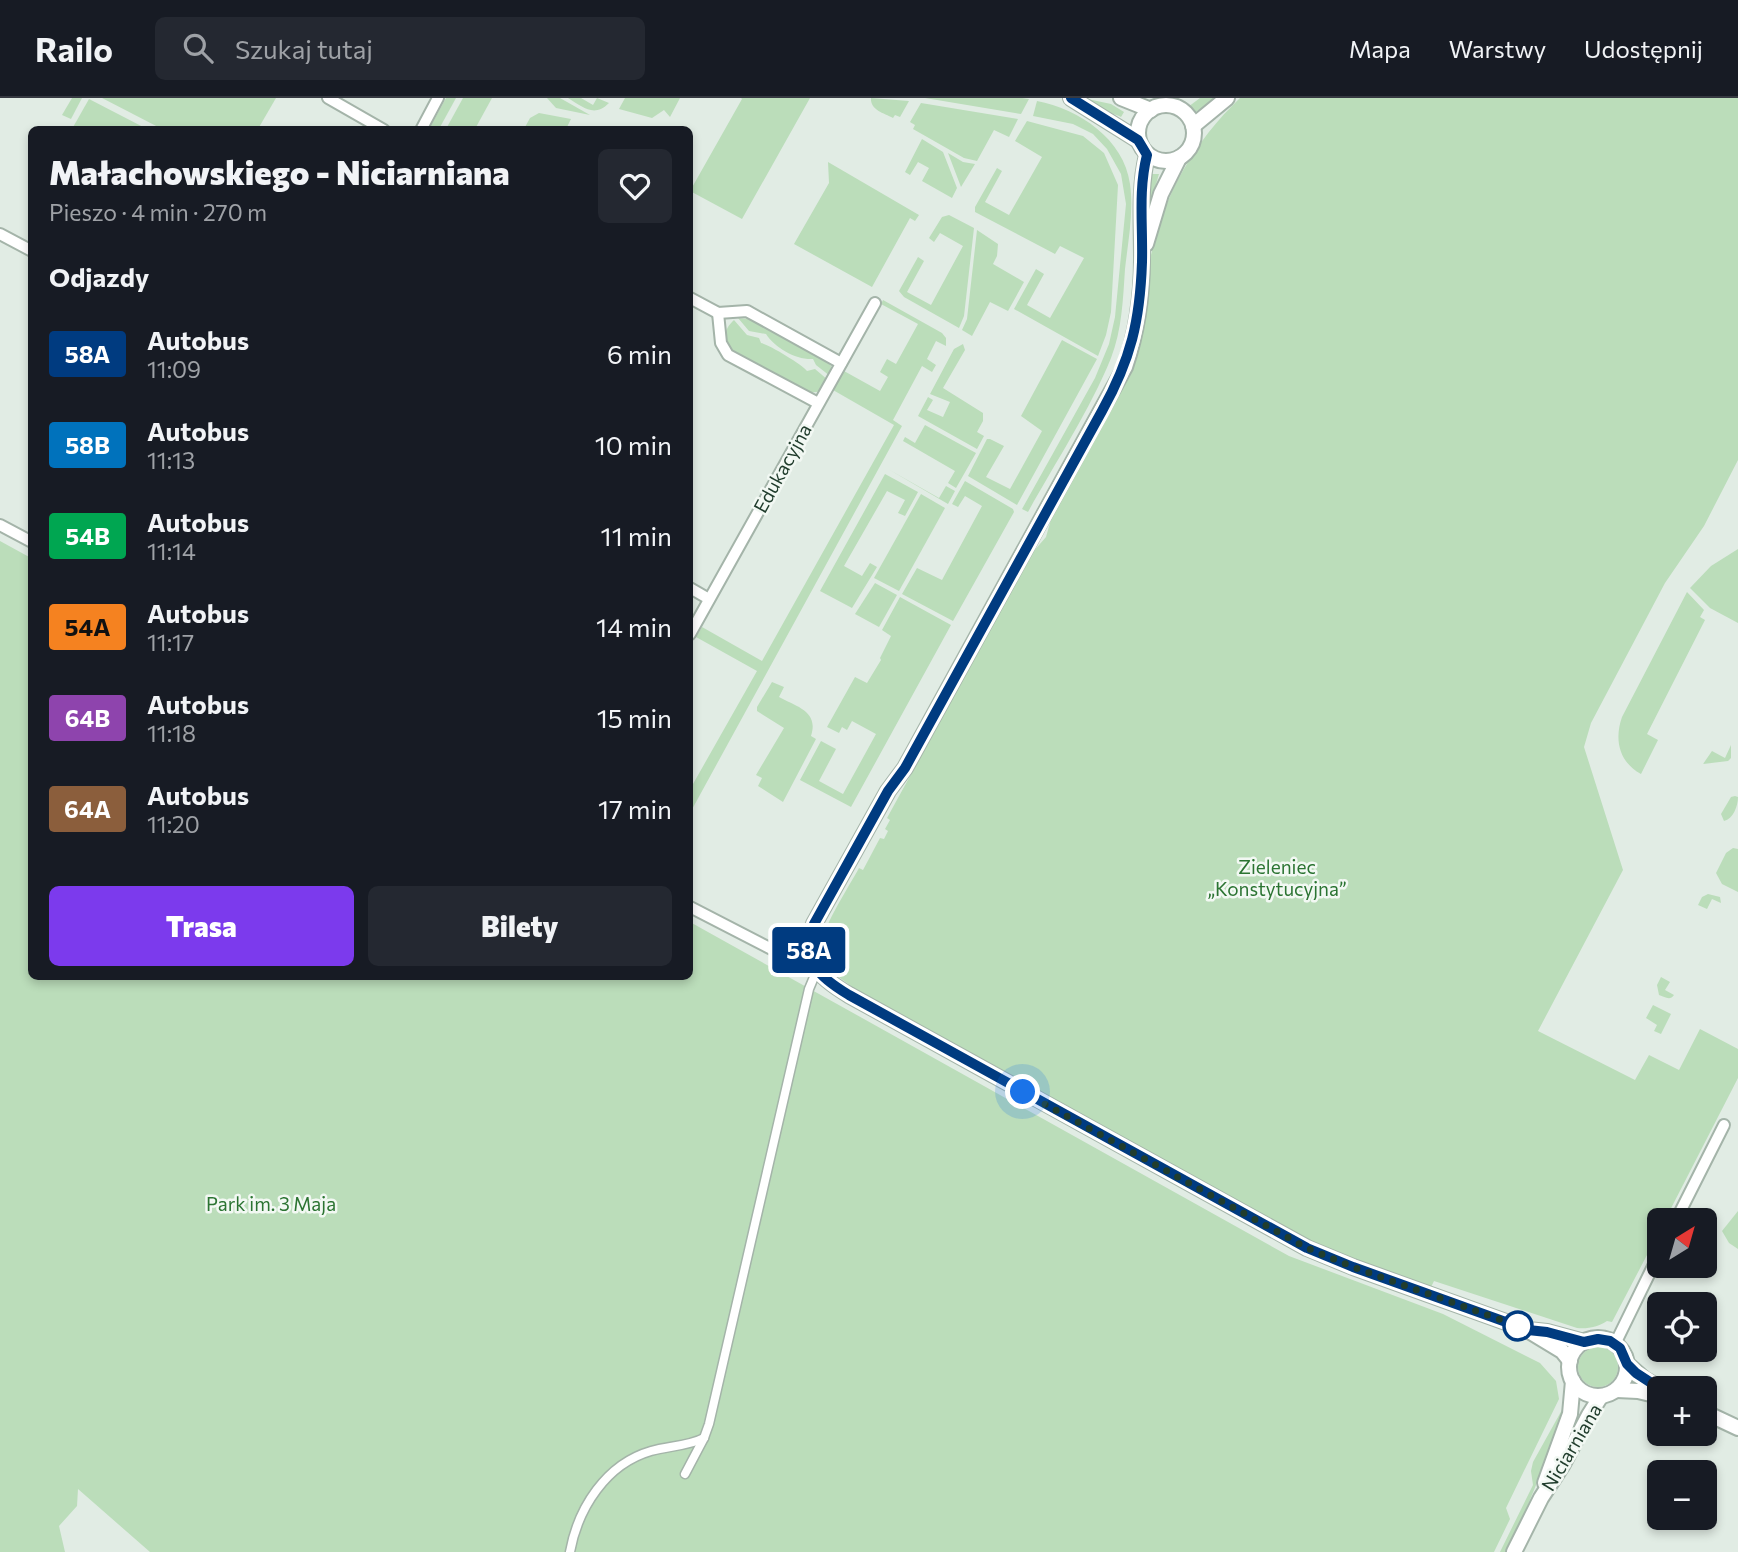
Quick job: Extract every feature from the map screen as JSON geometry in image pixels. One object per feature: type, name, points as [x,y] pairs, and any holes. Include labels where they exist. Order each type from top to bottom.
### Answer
[{"type":"street","points":[[328,98],[377,126]]},
{"type":"street","points":[[423,126],[438,98]]},
{"type":"street","points":[[1071,98],[1138,140],[1147,155],[1161,161],[1179,158]]},
{"type":"street","points":[[1121,98],[1150,110]]},
{"type":"street","points":[[1193,127],[1227,98]]},
{"type":"street","points":[[1138,140],[1140,123],[1150,110],[1184,103],[1193,127],[1191,147],[1179,158],[1167,179],[1142,262]]},
{"type":"street","points":[[685,1474],[704,1438],[809,989],[813,964],[809,940],[814,924],[888,791],[905,768],[1120,379],[1134,338],[1142,262],[1142,185],[1147,155]]},
{"type":"street","points":[[0,234],[28,249]]},
{"type":"street","points":[[693,300],[718,313],[747,311],[841,363]]},
{"type":"street","name":"Edukacyjna","points":[[693,628],[875,303]]},
{"type":"street","points":[[718,313],[721,343],[728,355],[818,403]]},
{"type":"street","points":[[0,524],[28,540]]},
{"type":"street","points":[[693,590],[709,599]]},
{"type":"street","points":[[693,908],[785,956],[813,964],[849,995],[1307,1248],[1528,1330],[1562,1351],[1570,1361],[1573,1381],[1583,1392],[1601,1396],[1616,1390],[1647,1393]]},
{"type":"street","points":[[1682,1208],[1724,1125]]},
{"type":"street","points":[[1615,1344],[1647,1278]]},
{"type":"street","points":[[1528,1330],[1584,1342],[1598,1339],[1615,1344],[1623,1353],[1627,1364],[1625,1378],[1616,1390]]},
{"type":"street","points":[[1570,1361],[1584,1342]]},
{"type":"street","points":[[1627,1364],[1647,1381]]},
{"type":"street","name":"Niciarniana","points":[[1541,1498],[1570,1414],[1573,1381]]},
{"type":"street","name":"Niciarniana","points":[[1514,1552],[1541,1498],[1601,1396]]},
{"type":"street","points":[[1717,1418],[1738,1428]]},
{"type":"street","points":[[570,1552],[578,1522],[586,1506],[612,1473],[641,1454],[704,1438]]},
{"type":"green space","points":[[72,98],[82,98],[71,119],[62,115]]},
{"type":"green space","points":[[102,98],[276,98],[260,126],[156,126]]},
{"type":"green space","points":[[446,98],[456,98],[441,126],[431,126]]},
{"type":"green space","points":[[463,98],[492,98],[477,126],[448,126]]},
{"type":"green space","points":[[547,98],[560,98],[590,115],[556,108]]},
{"type":"green space","points":[[568,98],[581,98],[593,105],[597,98],[609,103],[598,110],[588,110]]},
{"type":"green space","points":[[625,98],[680,98],[670,117],[664,110],[652,118],[619,109]]},
{"type":"green space","points":[[810,98],[742,219],[693,193],[693,186],[742,99]]},
{"type":"green space","points":[[871,98],[909,101],[900,117],[895,115],[893,118],[875,108]]},
{"type":"green space","points":[[925,98],[1022,98],[1029,99],[1021,114]]},
{"type":"green space","points":[[1083,98],[1111,104],[1124,112],[1121,117],[1102,110]]},
{"type":"green space","points":[[1200,98],[1218,98],[1192,114],[1188,107]]},
{"type":"green space","name":"Zieleniec „Konstytucyjna”","points":[[1240,98],[1738,98],[1738,460],[1704,526],[1665,583],[1591,723],[1584,747],[1623,870],[1538,1031],[1635,1080],[1649,1055],[1679,1070],[1700,1029],[1738,1049],[1738,1078],[1671,1208],[1647,1208],[1647,1255],[1612,1322],[1577,1328],[1434,1281],[1431,1287],[1322,1247],[868,997],[831,970],[820,951],[824,933],[835,909],[859,868],[863,870],[880,838],[884,839],[890,820],[887,818],[1033,552],[1046,537],[1052,516],[1122,390],[1139,339],[1151,255],[1164,211],[1195,150]]},
{"type":"green space","points":[[89,99],[141,126],[74,126]]},
{"type":"green space","points":[[1037,101],[1053,105],[1083,119],[1109,140],[1126,168],[1131,205],[1121,314],[1115,347],[1093,397],[1028,512],[1022,509],[1095,378],[1109,344],[1115,317],[1126,204],[1121,174],[1107,149],[1093,134],[1073,124],[1033,116]]},
{"type":"green space","points":[[921,103],[1018,119],[1009,137],[994,130],[977,161],[964,158],[913,129],[915,125],[910,122]]},
{"type":"green space","points":[[539,113],[571,119],[568,126],[526,126],[530,118]]},
{"type":"green space","points":[[1027,121],[1083,136],[1104,153],[1118,185],[1111,312],[1098,356],[1014,309],[1036,269],[1044,274],[1027,305],[1050,318],[1084,258],[1060,246],[1055,254],[975,212],[975,207],[997,168],[1002,171],[985,202],[1009,215],[1042,157],[1015,141]]},
{"type":"green space","points":[[922,139],[943,152],[957,188],[952,198],[922,181],[929,168],[918,162],[910,175],[905,172]]},
{"type":"green space","points":[[948,153],[963,162],[975,164],[961,187]]},
{"type":"green space","points":[[828,162],[919,215],[915,221],[910,218],[872,287],[794,244],[829,183]]},
{"type":"green space","points":[[1150,174],[1159,174],[1147,215]]},
{"type":"green space","points":[[949,215],[974,228],[964,316],[959,328],[904,297],[899,291],[918,257],[924,261],[907,292],[931,305],[963,246],[940,233],[934,242],[929,238],[942,217]]},
{"type":"green space","points":[[977,230],[998,244],[993,264],[1024,282],[1008,311],[990,302],[972,336],[962,330],[967,319]]},
{"type":"green space","points":[[883,300],[942,333],[946,338],[946,346],[936,341],[927,359],[936,365],[932,372],[922,366],[893,420],[902,426],[693,808],[693,784],[757,671],[696,637],[702,627],[762,661],[894,425],[833,390],[844,371],[880,391],[888,377],[880,372],[887,359],[896,364],[918,324],[881,304]]},
{"type":"green space","points":[[738,318],[750,319],[826,360],[831,366],[830,376],[816,365],[813,359],[786,352],[766,334],[749,331]]},
{"type":"green space","points":[[734,320],[747,335],[759,338],[761,343],[785,355],[807,371],[815,369],[828,380],[824,386],[818,392],[808,391],[730,349],[726,334]]},
{"type":"green space","points":[[1062,340],[1097,359],[1017,505],[968,476],[987,439],[990,439],[1004,446],[986,477],[1010,489],[1042,431],[1021,416]]},
{"type":"green space","points":[[963,344],[965,350],[943,388],[983,413],[983,421],[977,432],[984,436],[977,449],[918,416],[928,397],[933,400],[927,410],[943,417],[950,402],[930,394],[954,349]]},
{"type":"green space","points":[[925,425],[976,453],[956,488],[948,483],[955,471],[903,441],[905,437],[915,443]]},
{"type":"green space","points":[[888,469],[939,498],[946,486],[955,491],[948,504]]},
{"type":"green space","points":[[885,474],[918,492],[905,516],[898,513],[905,500],[887,491],[844,566],[862,576],[870,563],[877,567],[852,608],[820,591]]},
{"type":"green space","points":[[965,481],[1014,512],[953,621],[902,594],[917,568],[942,580],[982,506],[965,496],[958,507],[952,504]]},
{"type":"green space","points":[[921,494],[945,508],[899,591],[874,578]]},
{"type":"green space","name":"Park im. 3 Maja","points":[[0,541],[28,556],[28,980],[693,980],[693,924],[1289,1256],[1443,1314],[1540,1363],[1556,1381],[1559,1399],[1506,1508],[1510,1519],[1494,1552],[150,1552],[78,1489],[77,1506],[59,1526],[65,1552],[0,1552]]},
{"type":"green space","points":[[1738,549],[1738,623],[1710,608],[1690,588],[1711,566]]},
{"type":"green space","points":[[875,583],[897,595],[879,627],[855,614]]},
{"type":"green space","points":[[1687,592],[1704,610],[1700,617],[1705,620],[1647,734],[1658,740],[1641,774],[1628,763],[1620,750],[1618,734],[1622,717]]},
{"type":"green space","points":[[900,597],[951,625],[851,807],[800,780],[821,741],[836,749],[819,781],[843,794],[876,734],[852,721],[847,730],[842,727],[839,733],[827,727],[855,677],[867,683],[881,660],[891,636],[882,630]]},
{"type":"green space","points":[[772,682],[784,687],[779,697],[809,715],[813,728],[811,736],[816,739],[783,802],[758,786],[762,778],[756,775],[784,728],[757,711]]},
{"type":"green space","points":[[1731,745],[1731,758],[1728,761],[1703,764],[1712,751],[1725,758]]},
{"type":"green space","points":[[1731,797],[1738,797],[1734,812],[1724,821],[1721,814]]},
{"type":"green space","points":[[1733,848],[1738,849],[1738,892],[1722,884],[1716,873],[1726,853]]},
{"type":"green space","points":[[1708,894],[1720,897],[1721,903],[1712,899],[1707,909],[1698,905],[1702,897]]},
{"type":"green space","points":[[1661,977],[1670,982],[1665,990],[1674,995],[1671,998],[1659,995],[1657,985]]},
{"type":"green space","points":[[1653,1005],[1671,1014],[1661,1034],[1654,1031],[1657,1025],[1646,1018]]},
{"type":"green space","points":[[1738,1211],[1738,1249],[1729,1243],[1722,1231]]},
{"type":"green space","points":[[1598,1347],[1612,1353],[1618,1367],[1612,1381],[1598,1387],[1584,1381],[1578,1367],[1584,1353]]},
{"type":"green space","points":[[1563,1408],[1567,1409],[1525,1512],[1506,1552],[1500,1552],[1533,1485],[1533,1462]]},
{"type":"bus line","name":"58A","points":[[1071,98],[1138,140],[1147,155],[1140,212],[1142,262],[1139,306],[1131,350],[1120,379],[905,768],[888,791],[814,924],[809,940],[809,953],[814,966],[849,995],[1307,1248],[1528,1330],[1584,1342],[1593,1339],[1610,1341],[1620,1348],[1627,1364],[1647,1381]]},
{"type":"route","points":[[1023,1092],[1307,1248],[1518,1326]]}]
